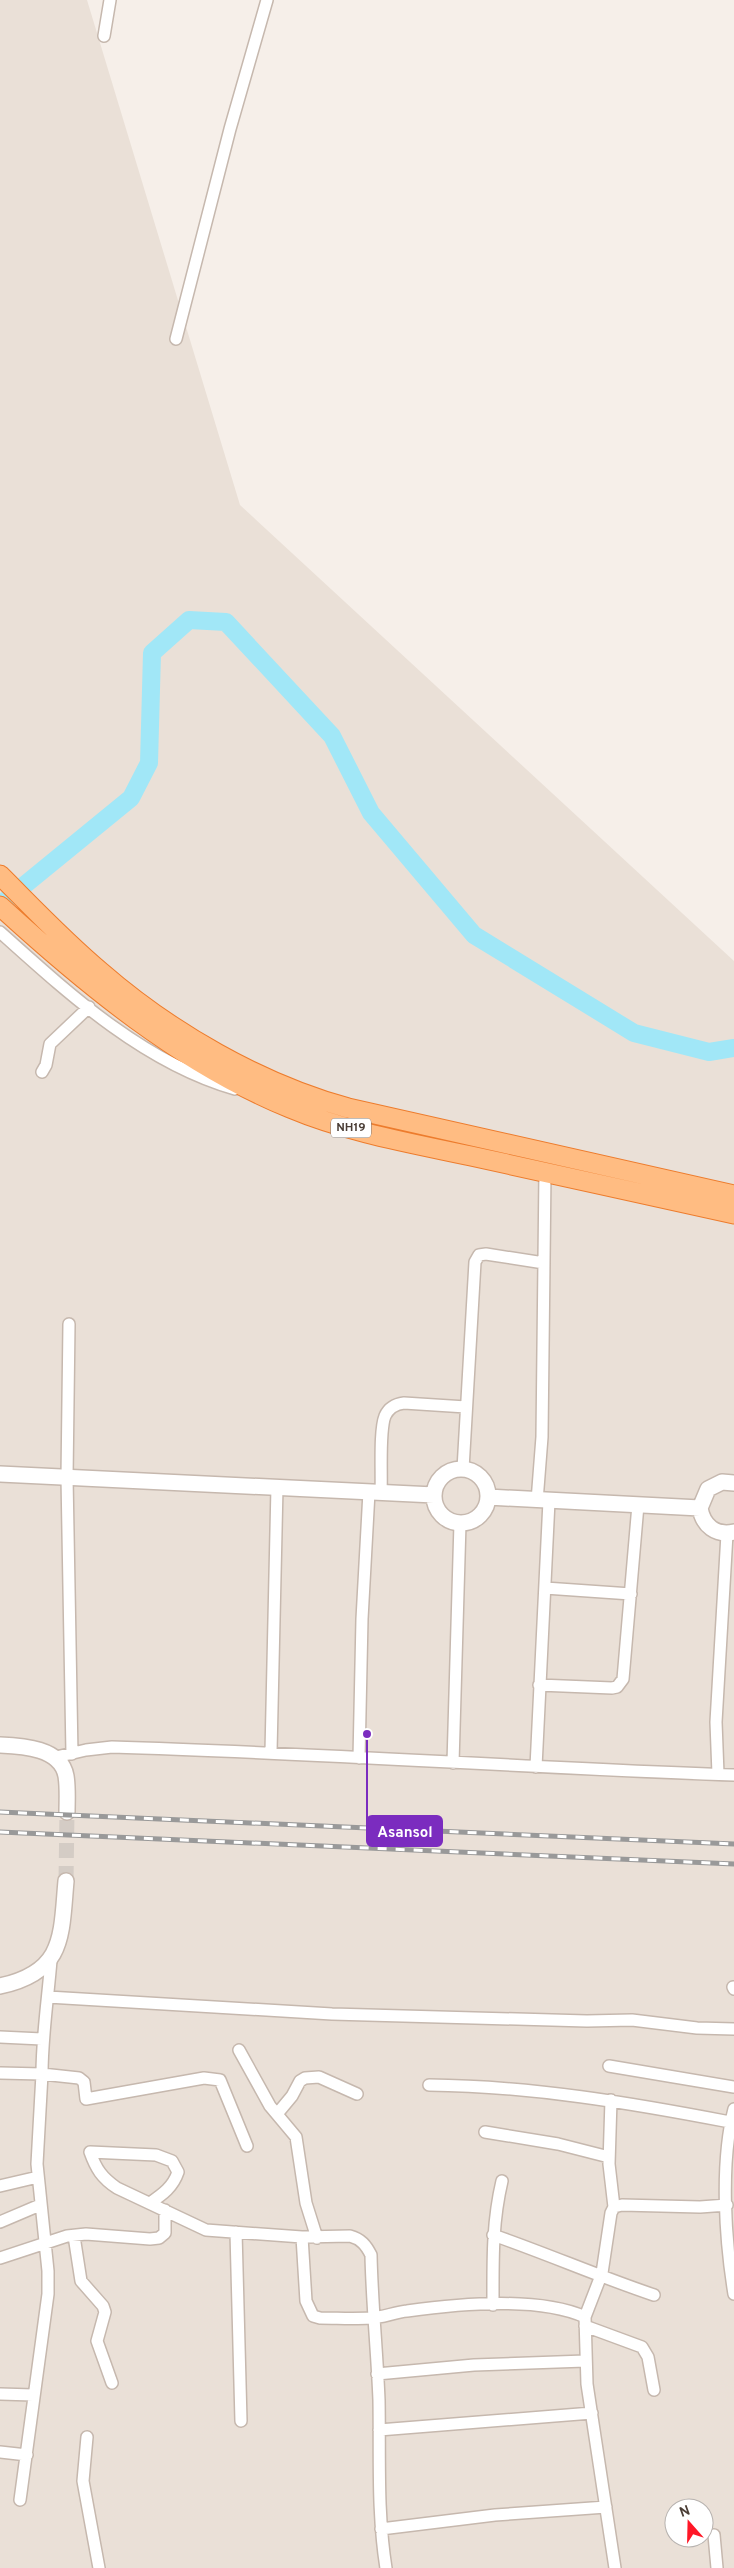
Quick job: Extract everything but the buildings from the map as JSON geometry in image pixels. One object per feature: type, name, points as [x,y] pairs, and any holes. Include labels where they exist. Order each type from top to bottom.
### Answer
[{"type":"highway","name":"NH19","points":[[0,875],[102,974],[139,1002],[184,1033],[293,1092],[348,1108],[734,1195]]},
{"type":"highway","name":"NH19","points":[[0,906],[74,972],[151,1029],[192,1056],[273,1100],[314,1117],[351,1128],[734,1214]]},
{"type":"street","points":[[104,36],[110,0]]},
{"type":"street","points":[[176,338],[230,129],[267,0]]},
{"type":"street","points":[[0,932],[59,985],[138,1043],[186,1071],[212,1082],[273,1100]]},
{"type":"street","points":[[42,1072],[46,1065],[50,1044],[89,1007]]},
{"type":"street","points":[[536,1767],[545,1588],[542,1437],[545,1172]]},
{"type":"street","points":[[463,1469],[475,1262],[479,1255],[486,1254],[544,1263]]},
{"type":"street","points":[[69,1324],[67,1477],[72,1754]]},
{"type":"street","points":[[358,1758],[362,1619],[384,1424],[390,1409],[396,1404],[466,1407]]},
{"type":"street","points":[[463,1469],[478,1475],[488,1489],[488,1497],[482,1513],[476,1518],[460,1523],[452,1521],[439,1511],[434,1495],[440,1479],[446,1473],[463,1469]]},
{"type":"street","points":[[0,1474],[434,1495]]},
{"type":"street","points":[[718,1774],[716,1722],[730,1533],[710,1528],[704,1522],[700,1508],[708,1489],[722,1482],[734,1483]]},
{"type":"street","points":[[271,1752],[277,1487]]},
{"type":"street","points":[[488,1497],[700,1508]]},
{"type":"street","points":[[539,1685],[617,1687],[623,1679],[638,1505]]},
{"type":"street","points":[[453,1763],[460,1523]]},
{"type":"street","points":[[545,1588],[631,1594]]},
{"type":"street","points":[[0,1745],[32,1748],[56,1758],[112,1747],[271,1752],[453,1763],[734,1775]]},
{"type":"street","points":[[56,1758],[66,1775],[67,1812]]},
{"type":"street","points":[[20,2500],[33,2396],[47,2317],[48,2271],[40,2205],[36,2140],[42,2074],[42,2040],[51,1960],[61,1939],[66,1881]]},
{"type":"street","points":[[0,1986],[25,1978],[51,1960]]},
{"type":"street","points":[[48,1996],[332,2014],[587,2021],[632,2020],[697,2028],[734,2029]]},
{"type":"street","points":[[0,2037],[42,2040]]},
{"type":"street","points":[[239,2050],[277,2114],[296,2137],[306,2203],[317,2238]]},
{"type":"street","points":[[610,2066],[734,2087]]},
{"type":"street","points":[[0,2073],[42,2074],[79,2078],[84,2082],[86,2099],[204,2078],[220,2080],[247,2146]]},
{"type":"street","points":[[277,2114],[300,2081],[305,2078],[319,2077],[358,2094]]},
{"type":"street","points":[[429,2085],[494,2086],[611,2100],[730,2122]]},
{"type":"street","points":[[611,2100],[609,2157],[614,2207],[611,2213],[601,2278],[585,2322],[585,2361],[615,2568]]},
{"type":"street","points":[[734,2109],[730,2122],[730,2182],[727,2205],[734,2294]]},
{"type":"street","points":[[485,2132],[549,2142],[609,2157]]},
{"type":"street","points":[[150,2203],[170,2189],[175,2181],[178,2172],[172,2160],[156,2155],[90,2152],[96,2170],[105,2180],[117,2188],[206,2230],[317,2238],[350,2236],[358,2238],[366,2245],[371,2255],[372,2318],[379,2430],[381,2530],[386,2568]]},
{"type":"street","points":[[0,2186],[38,2177]]},
{"type":"street","points":[[493,2304],[494,2235],[502,2181]]},
{"type":"street","points":[[0,2222],[40,2205]]},
{"type":"street","points":[[614,2207],[622,2205],[700,2207],[727,2205]]},
{"type":"street","points":[[0,2258],[74,2236],[107,2234],[150,2239],[159,2238],[165,2233],[165,2210]]},
{"type":"street","points":[[236,2232],[241,2421]]},
{"type":"street","points":[[494,2235],[555,2257],[601,2278],[654,2295]]},
{"type":"street","points":[[74,2236],[81,2281],[103,2306],[104,2312],[97,2341],[112,2383]]},
{"type":"street","points":[[302,2237],[306,2301],[313,2316],[320,2318],[372,2318],[389,2313],[449,2305],[540,2306],[585,2322],[642,2347],[648,2357],[654,2390]]},
{"type":"street","points":[[376,2374],[474,2364],[585,2361]]},
{"type":"street","points":[[0,2394],[33,2396]]},
{"type":"street","points":[[379,2430],[592,2413]]},
{"type":"street","points":[[87,2438],[83,2482],[99,2568]]},
{"type":"street","points":[[0,2452],[27,2455]]},
{"type":"street","points":[[381,2530],[495,2515],[606,2506]]},
{"type":"street","points":[[714,2534],[717,2568]]},
{"type":"shaded area","points":[[0,0],[87,0],[240,505],[734,961],[734,2568],[0,2568]]},
{"type":"waterway","points":[[0,905],[131,798],[149,763],[152,653],[189,620],[226,622],[332,736],[371,813],[474,935],[634,1033],[709,1052],[734,1048]]},
{"type":"tunnel","points":[[66,1881],[67,1812]]},
{"type":"railway","points":[[0,1812],[734,1844]]},
{"type":"railway","points":[[0,1832],[734,1864]]},
{"type":"place","name":"Asansol","points":[[367,1734]]}]
